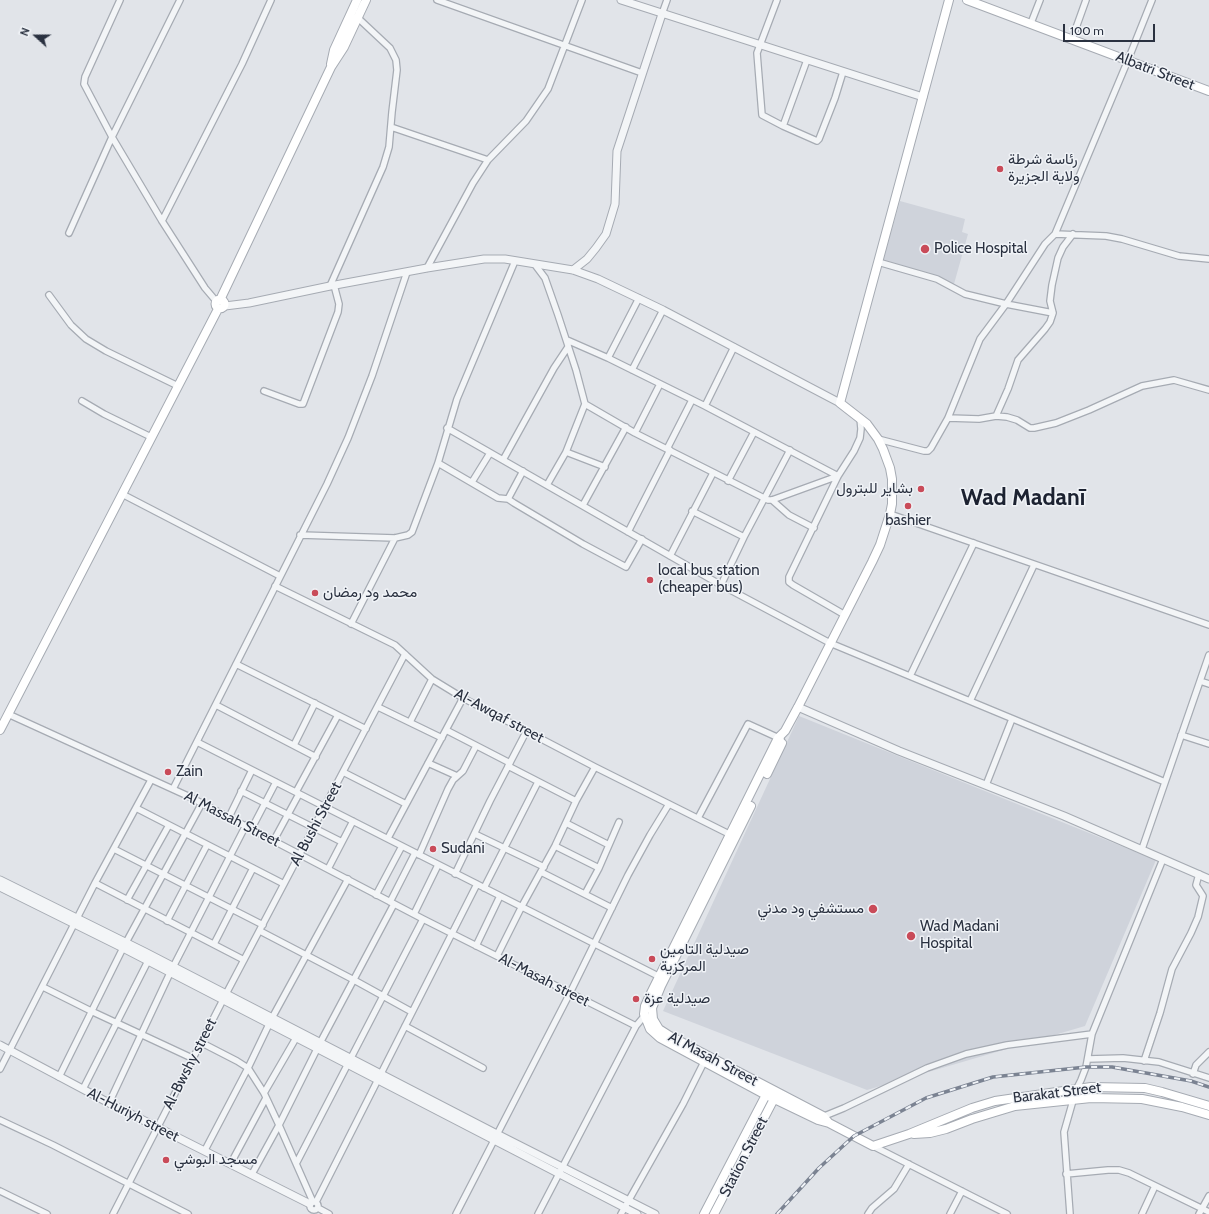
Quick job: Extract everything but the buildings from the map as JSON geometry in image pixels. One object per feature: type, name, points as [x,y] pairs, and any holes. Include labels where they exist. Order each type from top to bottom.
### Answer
[{"type":"main road","points":[[331,67],[334,50],[357,0]]},
{"type":"main road","points":[[0,730],[220,304],[331,67],[344,47],[366,0]]},
{"type":"main road","points":[[648,1014],[662,978],[785,731],[872,562],[890,514],[892,504],[892,479],[887,458],[878,439],[867,424],[840,403],[949,0]]},
{"type":"main road","name":"Albatri Street","points":[[967,0],[1209,91]]},
{"type":"main road","points":[[714,875],[731,835],[781,739]]},
{"type":"main road","name":"Al Masah Street","points":[[648,1014],[647,1023],[655,1035],[704,1062],[767,1092]]},
{"type":"main road","name":"Al Masah Street","points":[[648,1014],[664,1033],[767,1092]]},
{"type":"main road","name":"Barakat Street","points":[[873,1146],[909,1134],[972,1108],[995,1101],[1076,1090],[1091,1086],[1145,1088],[1209,1106]]},
{"type":"main road","points":[[704,1214],[767,1092],[873,1146]]},
{"type":"main road","name":"Station Street","points":[[714,1214],[775,1096]]},
{"type":"main road","name":"Barakat Street","points":[[909,1134],[930,1134],[1015,1106],[1091,1098],[1142,1100],[1182,1106],[1209,1116]]},
{"type":"street","points":[[120,0],[85,77],[84,84],[112,137],[162,221],[205,288],[220,304],[249,303],[332,285],[484,259],[515,261],[536,266],[573,270],[593,277],[639,298],[840,403]]},
{"type":"street","points":[[69,232],[112,137],[180,0]]},
{"type":"street","points":[[162,221],[242,64],[271,0]]},
{"type":"street","points":[[437,0],[642,73]]},
{"type":"street","points":[[427,268],[473,183],[488,160],[526,121],[548,89],[582,0]]},
{"type":"street","points":[[622,0],[760,46],[923,97]]},
{"type":"street","points":[[573,270],[587,259],[606,234],[615,204],[617,151],[667,0]]},
{"type":"street","points":[[777,0],[757,56],[762,115],[817,141],[832,105],[843,72]]},
{"type":"street","points":[[1031,23],[1040,0]]},
{"type":"street","points":[[1072,39],[1086,0]]},
{"type":"street","points":[[878,439],[924,451],[931,448],[948,418],[980,339],[1006,304],[1045,244],[1054,234],[1152,0]]},
{"type":"street","points":[[264,391],[299,404],[303,404],[340,304],[332,285],[383,167],[389,147],[397,70],[396,60],[390,48],[358,18]]},
{"type":"street","points":[[783,126],[807,60]]},
{"type":"street","points":[[390,126],[488,160]]},
{"type":"street","points":[[1054,234],[1106,236],[1122,239],[1179,256],[1209,260]]},
{"type":"street","points":[[996,416],[1018,360],[1046,329],[1053,313],[1050,301],[1058,258],[1063,247],[1073,234]]},
{"type":"street","points":[[300,535],[395,538],[408,535],[412,532],[438,463],[447,428],[469,368],[515,261]]},
{"type":"street","points":[[878,262],[937,279],[965,294],[1053,313]]},
{"type":"street","points":[[536,266],[545,278],[567,340],[585,404],[566,452],[547,485]]},
{"type":"street","points":[[173,789],[327,484],[348,438],[372,376],[407,272]]},
{"type":"street","points":[[49,295],[71,325],[86,339],[106,351],[178,386]]},
{"type":"street","points":[[608,358],[639,298]]},
{"type":"street","points":[[632,370],[663,310]]},
{"type":"street","points":[[567,340],[608,358],[705,406],[838,476]]},
{"type":"street","points":[[503,460],[554,368],[568,347]]},
{"type":"street","points":[[705,406],[734,347]]},
{"type":"street","points":[[948,418],[982,419],[996,416],[1011,418],[1030,428],[1034,428],[1056,423],[1142,386],[1174,380],[1209,390]]},
{"type":"street","points":[[635,433],[660,384]]},
{"type":"street","points":[[628,532],[692,400]]},
{"type":"street","points":[[82,401],[104,414],[152,437]]},
{"type":"street","points":[[585,404],[635,433],[764,499],[772,500],[838,476]]},
{"type":"street","points":[[845,615],[793,585],[789,582],[789,577],[838,476],[854,451],[860,438],[860,418]]},
{"type":"street","points":[[583,505],[626,427]]},
{"type":"street","points":[[447,428],[721,585],[830,643],[1165,782]]},
{"type":"street","points":[[728,481],[754,432]]},
{"type":"street","points":[[721,585],[744,537],[790,450]]},
{"type":"street","points":[[566,452],[605,467]]},
{"type":"street","points":[[472,482],[490,453]]},
{"type":"street","points":[[438,463],[498,498],[508,499],[583,544],[626,567],[642,539]]},
{"type":"street","points":[[508,499],[523,472]]},
{"type":"street","points":[[670,556],[712,473]]},
{"type":"street","points":[[122,494],[280,576]]},
{"type":"street","points":[[772,500],[789,515],[814,528]]},
{"type":"street","points":[[692,512],[744,537]]},
{"type":"street","points":[[890,514],[1209,625]]},
{"type":"street","points":[[351,624],[395,538]]},
{"type":"street","points":[[910,676],[974,543]]},
{"type":"street","points":[[970,701],[1034,565]]},
{"type":"street","name":"Al-Awqaf street","points":[[275,586],[395,645],[432,679],[463,698],[526,732],[731,835]]},
{"type":"street","name":"Al Bushi Street","points":[[225,997],[405,654]]},
{"type":"street","points":[[1142,849],[1209,655]]},
{"type":"street","points":[[236,664],[366,729]]},
{"type":"street","points":[[410,722],[432,679]]},
{"type":"street","points":[[1200,681],[1209,684]]},
{"type":"street","points":[[388,838],[463,698]]},
{"type":"street","points":[[294,745],[315,703]]},
{"type":"street","points":[[216,705],[316,757]]},
{"type":"street","points":[[378,706],[442,738]]},
{"type":"street","points":[[798,707],[899,751],[1142,849],[1209,879]]},
{"type":"street","name":"Al Massah Street","points":[[8,714],[202,803],[452,934]]},
{"type":"street","points":[[274,840],[338,715]]},
{"type":"street","points":[[986,785],[1012,719]]},
{"type":"street","points":[[698,818],[748,724],[781,739]]},
{"type":"street","points":[[446,730],[509,764],[538,782],[576,801]]},
{"type":"street","points":[[455,874],[526,732]]},
{"type":"street","points":[[1181,735],[1209,744]]},
{"type":"street","points":[[197,742],[662,978]]},
{"type":"street","points":[[252,1174],[354,980],[448,789],[453,780],[463,771],[476,746]]},
{"type":"street","points":[[428,763],[457,776]]},
{"type":"street","points":[[497,956],[522,906],[555,846],[576,801],[595,767]]},
{"type":"street","points":[[229,817],[252,770]]},
{"type":"street","points":[[343,772],[406,804]]},
{"type":"street","points":[[0,1069],[77,921],[95,883],[152,780]]},
{"type":"street","points":[[109,1102],[172,970],[230,856],[276,782]]},
{"type":"street","points":[[484,888],[538,782]]},
{"type":"street","points":[[241,791],[342,842]]},
{"type":"street","points":[[59,1077],[91,1011],[144,909],[202,803]]},
{"type":"street","points":[[456,1214],[612,908],[650,835],[669,804]]},
{"type":"street","points":[[136,808],[284,884]]},
{"type":"street","points":[[328,869],[353,821]]},
{"type":"street","points":[[585,894],[599,868],[619,822]]},
{"type":"street","points":[[566,824],[609,845]]},
{"type":"street","points":[[127,900],[168,825]]},
{"type":"street","points":[[475,834],[505,848],[612,908]]},
{"type":"street","points":[[167,921],[207,845]]},
{"type":"street","points":[[376,895],[402,846]]},
{"type":"street","points":[[555,846],[599,868]]},
{"type":"street","points":[[114,848],[263,925]]},
{"type":"street","points":[[1070,1214],[1064,1132],[1072,1101],[1088,1059],[1092,1034],[1163,859]]},
{"type":"street","points":[[414,914],[438,865]]},
{"type":"street","points":[[214,944],[253,868]]},
{"type":"street","points":[[1144,1061],[1160,1013],[1172,969],[1198,917],[1203,896],[1196,885],[1199,874]]},
{"type":"street","points":[[206,1150],[271,1021],[348,879]]},
{"type":"street","points":[[0,880],[496,1137],[561,1170],[628,1200],[655,1214]]},
{"type":"street","points":[[95,883],[244,960]]},
{"type":"street","points":[[314,1208],[477,884]]},
{"type":"street","points":[[0,886],[77,921]]},
{"type":"street","points":[[476,946],[500,896]]},
{"type":"street","points":[[297,1162],[423,919]]},
{"type":"street","points":[[260,931],[412,1012]]},
{"type":"street","name":"Al-Masah street","points":[[452,934],[636,1026]]},
{"type":"street","points":[[125,946],[148,961],[172,970]]},
{"type":"street","points":[[83,1089],[148,961]]},
{"type":"street","points":[[43,987],[194,1059]]},
{"type":"street","name":"Al-Bwshy street","points":[[113,1214],[225,997]]},
{"type":"street","points":[[538,1214],[636,1026],[648,1014]]},
{"type":"street","points":[[271,1021],[296,1038],[319,1046]]},
{"type":"street","points":[[405,1026],[483,1068]]},
{"type":"street","points":[[823,1120],[844,1108],[927,1068],[966,1054],[1014,1043],[1092,1034]]},
{"type":"street","points":[[231,1163],[296,1038]]},
{"type":"street","points":[[202,1043],[248,1068],[265,1096],[297,1162],[314,1208],[330,1214]]},
{"type":"street","name":"Al-Huriyh street","points":[[0,1046],[206,1150],[314,1208]]},
{"type":"street","points":[[1193,1074],[1200,1059],[1209,1052]]},
{"type":"street","points":[[1088,1059],[1117,1058],[1163,1063],[1209,1078]]},
{"type":"street","points":[[623,1211],[683,1104],[704,1062]]},
{"type":"street","points":[[0,1120],[53,1145],[188,1214]]},
{"type":"street","points":[[873,1146],[1007,1214]]},
{"type":"street","points":[[868,1214],[872,1208],[894,1189],[908,1164]]},
{"type":"street","points":[[561,1170],[623,1211],[637,1214]]},
{"type":"street","points":[[1066,1174],[1119,1170],[1129,1173],[1201,1211],[1209,1212]]},
{"type":"street","points":[[1142,1214],[1155,1186]]},
{"type":"street","points":[[0,1191],[47,1214]]},
{"type":"street","points":[[950,1214],[962,1191]]},
{"type":"street","points":[[1201,1211],[1209,1196]]},
{"type":"shaded area","name":"Police Hospital","points":[[900,201],[965,219],[962,232],[968,234],[954,284],[882,264]]},
{"type":"shaded area","name":"Wad Madani Hospital","points":[[799,716],[1156,860],[1085,1026],[867,1090],[663,1011]]},
{"type":"railway","points":[[777,1214],[819,1168],[854,1136],[926,1098],[993,1077],[1086,1067],[1112,1067],[1191,1081],[1209,1087]]},
{"type":"place","name":"رئاسة شرطة ولاية الجزيرة","points":[[1000,169]]},
{"type":"place","name":"Police Hospital","points":[[925,249]]},
{"type":"place","name":"بشاير للبترول","points":[[921,489]]},
{"type":"place","name":"bashier","points":[[908,506]]},
{"type":"place","name":"local bus station (cheaper bus)","points":[[650,580]]},
{"type":"place","name":"محمد ود رمضان","points":[[315,593]]},
{"type":"place","name":"Zain","points":[[168,772]]},
{"type":"place","name":"Sudani","points":[[433,849]]},
{"type":"place","name":"مستشفي ود مدني","points":[[873,909]]},
{"type":"place","name":"Wad Madani Hospital","points":[[911,936]]},
{"type":"place","name":"صيدلية التامين المركزية","points":[[652,959]]},
{"type":"place","name":"صيدلية عزة","points":[[636,999]]},
{"type":"place","name":"مسجد البوشي","points":[[166,1160]]},
{"type":"district","name":"Wad Madanī","points":[[1023,498]]}]
